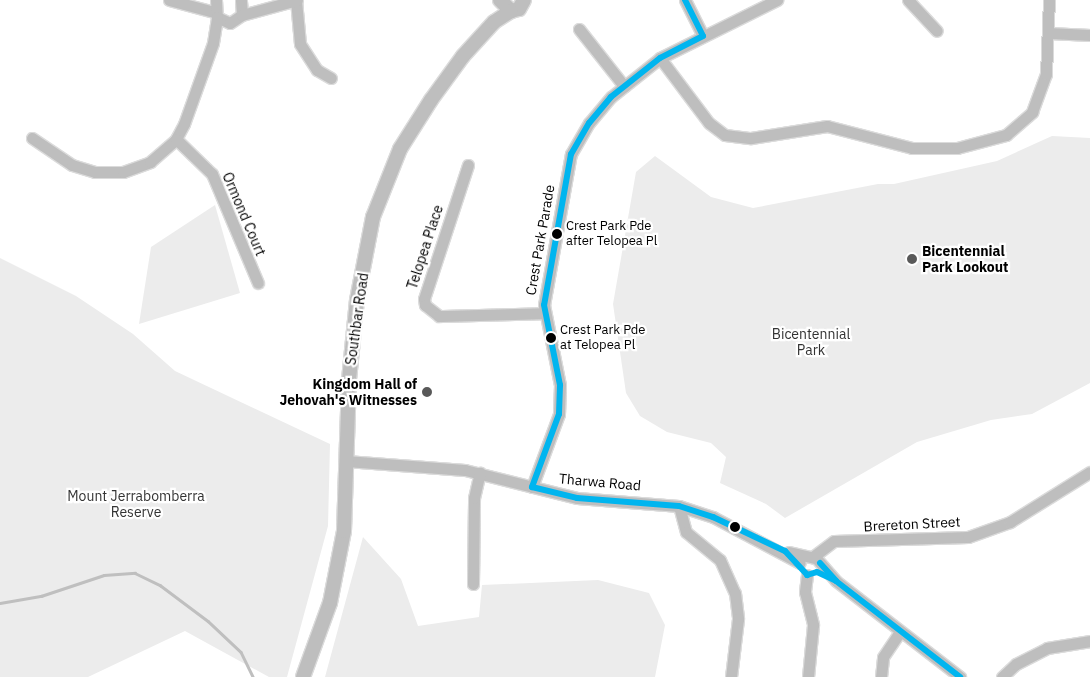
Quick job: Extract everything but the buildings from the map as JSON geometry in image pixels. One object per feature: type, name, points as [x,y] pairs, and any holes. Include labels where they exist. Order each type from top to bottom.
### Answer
[{"type":"main road","points":[[504,6],[519,9],[524,0]]},
{"type":"main road","name":"Southbar Road","points":[[303,677],[330,603],[344,531],[346,461],[357,300],[374,218],[400,149],[458,63],[494,22],[504,6]]},
{"type":"street","points":[[169,0],[192,5],[215,15],[225,22],[269,5],[296,0],[300,44],[317,70],[331,78]]},
{"type":"street","points":[[32,138],[72,165],[112,173],[150,162],[176,139],[213,43],[215,0],[192,5]]},
{"type":"street","points":[[685,0],[703,36]]},
{"type":"street","name":"Crest Park Parade","points":[[532,486],[560,414],[560,385],[545,314],[548,271],[572,154],[589,124],[624,86],[660,58],[777,0]]},
{"type":"street","points":[[908,0],[937,31]]},
{"type":"street","points":[[660,58],[709,123],[724,135],[751,138],[826,126],[849,129],[898,145],[936,150],[986,142],[1006,134],[1026,119],[1042,93],[1049,33],[1049,0]]},
{"type":"street","points":[[213,43],[238,18],[242,1],[269,5]]},
{"type":"street","points":[[579,29],[624,86]]},
{"type":"street","points":[[1049,33],[1090,35]]},
{"type":"street","name":"Ormond Court","points":[[176,139],[212,174],[258,283]]},
{"type":"street","name":"Telopea Place","points":[[468,165],[424,299],[425,305],[439,316],[545,314]]},
{"type":"street","name":"Tharwa Road","points":[[346,461],[480,473],[577,498],[679,506],[713,517],[811,564]]},
{"type":"street","name":"Brereton Street","points":[[811,564],[834,541],[968,537],[1010,522],[1090,472]]},
{"type":"street","points":[[473,584],[474,498],[480,473]]},
{"type":"street","points":[[679,506],[686,532],[720,560],[735,593],[738,620],[731,677]]},
{"type":"street","points":[[808,677],[813,625],[804,592],[811,564],[836,581],[960,677]]},
{"type":"street","points":[[881,677],[883,657],[900,632]]},
{"type":"street","points":[[1002,677],[1016,664],[1048,648],[1090,641]]},
{"type":"green space","name":"Bicentennial Park","points":[[1052,136],[1090,138],[1090,383],[1032,414],[991,420],[917,442],[785,518],[766,504],[720,483],[726,457],[711,443],[667,432],[640,416],[626,393],[613,304],[636,172],[655,156],[711,197],[753,208],[878,184],[894,184],[997,161]]},
{"type":"green space","points":[[215,205],[240,293],[139,324],[151,247]]},
{"type":"green space","name":"Mount Jerrabomberra Reserve","points":[[0,258],[76,296],[133,334],[175,371],[330,444],[328,526],[287,677],[269,677],[185,631],[88,677],[0,677]]},
{"type":"green space","points":[[363,537],[401,579],[418,626],[479,617],[482,585],[598,580],[649,593],[665,625],[655,677],[325,677]]},
{"type":"waterway","points":[[0,603],[41,596],[104,575],[135,573],[160,585],[208,621],[241,652],[253,677]]},
{"type":"transit line","points":[[685,0],[703,36],[660,58],[611,97],[589,123],[571,154],[544,305],[560,385],[559,414],[532,487],[577,498],[679,506],[713,517],[785,551],[807,575],[817,572],[836,581]]},
{"type":"transit line","points":[[820,563],[836,581],[960,677]]},
{"type":"place","name":"Crest Park Pde after Telopea Pl","points":[[557,234]]},
{"type":"place","name":"Bicentennial Park Lookout","points":[[912,259]]},
{"type":"place","name":"Crest Park Pde at Telopea Pl","points":[[551,338]]},
{"type":"place","name":"Kingdom Hall of Jehovah's Witnesses","points":[[427,392]]}]
